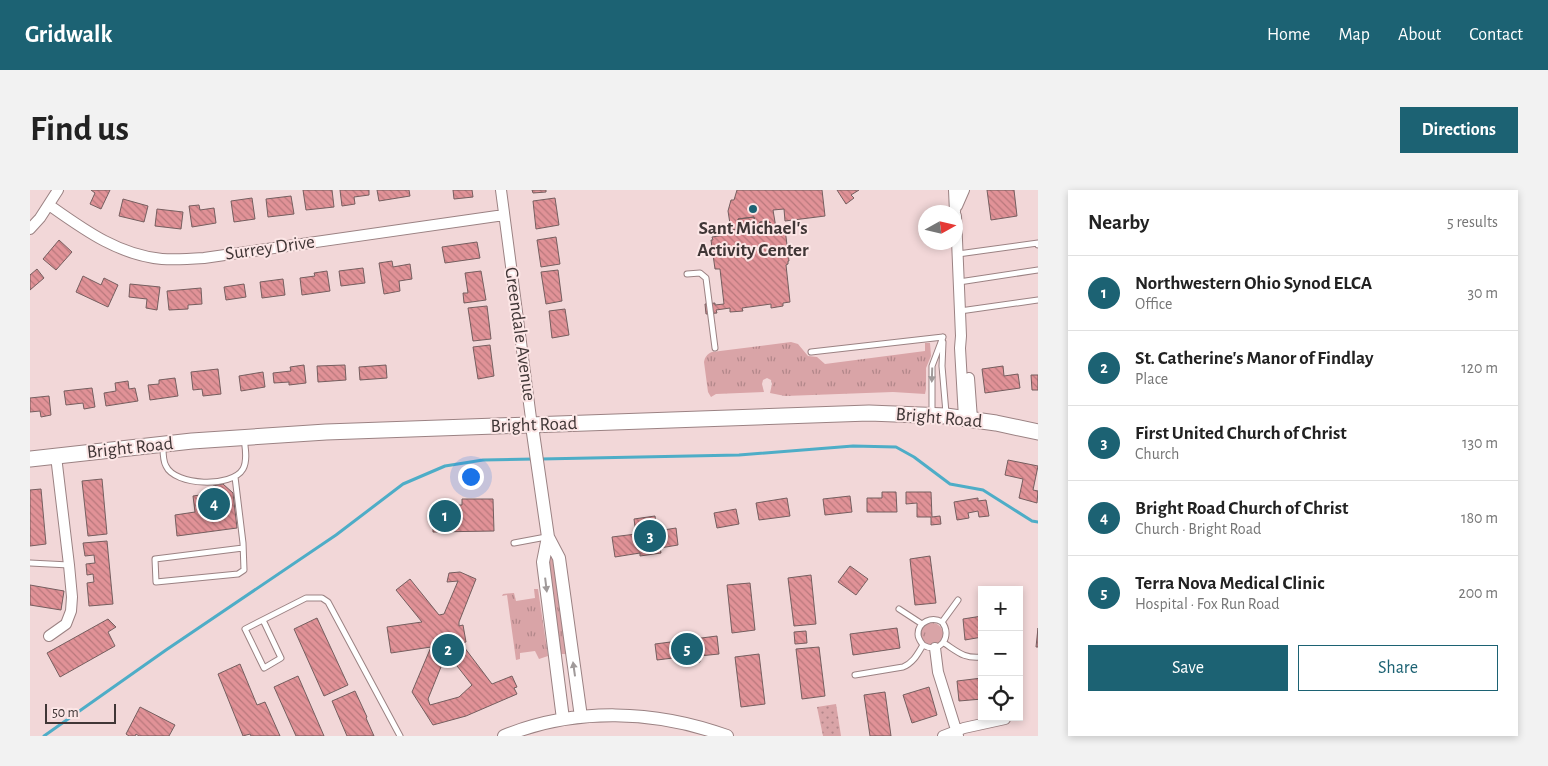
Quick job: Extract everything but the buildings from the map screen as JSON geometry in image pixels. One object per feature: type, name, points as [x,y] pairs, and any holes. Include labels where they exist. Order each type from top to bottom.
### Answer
[{"type":"main road","name":"Bright Road","points":[[30,459],[162,444],[326,432],[864,413],[968,419],[1038,432]]},
{"type":"street","points":[[30,229],[58,190]]},
{"type":"street","name":"Greendale Avenue","points":[[501,190],[534,445],[548,536],[559,558],[581,717]]},
{"type":"street","points":[[954,190],[955,205]]},
{"type":"street","points":[[958,205],[964,190]]},
{"type":"street","name":"Surrey Drive","points":[[49,205],[107,243],[136,254],[176,259],[204,258],[504,215]]},
{"type":"street","points":[[958,250],[962,336],[960,348],[968,419]]},
{"type":"street","points":[[49,636],[66,624],[69,618],[72,597],[56,456]]},
{"type":"street","name":"Greendale Avenue","points":[[548,536],[543,562],[563,720]]},
{"type":"street","points":[[939,645],[938,672],[958,733]]},
{"type":"street","points":[[504,736],[540,724],[581,717],[624,715],[681,722],[727,736]]},
{"type":"street","points":[[943,736],[958,733],[991,721]]},
{"type":"lane","points":[[958,254],[1038,243],[1038,245]]},
{"type":"lane","points":[[959,282],[1038,270]]},
{"type":"lane","points":[[687,274],[700,273],[706,278],[715,348]]},
{"type":"lane","points":[[960,311],[1038,300]]},
{"type":"lane","points":[[812,352],[943,337]]},
{"type":"lane","points":[[939,416],[932,366],[943,337]]},
{"type":"lane","points":[[939,416],[943,337]]},
{"type":"lane","points":[[162,444],[166,467],[177,476],[188,480],[212,482],[235,477],[242,470],[245,462],[244,437]]},
{"type":"lane","points":[[235,477],[244,548],[244,570],[238,574],[156,582],[155,559],[244,548]]},
{"type":"lane","points":[[514,542],[548,536]]},
{"type":"lane","points":[[30,563],[69,565]]},
{"type":"lane","points":[[263,620],[281,658],[264,668],[245,629],[306,598],[322,598],[328,602],[400,736]]},
{"type":"lane","points":[[942,622],[958,600]]},
{"type":"lane","points":[[898,610],[922,624]]},
{"type":"lane","points":[[935,619],[942,622],[947,635],[939,645],[928,648],[923,646],[918,634],[922,624],[935,619]]},
{"type":"lane","points":[[939,645],[962,655],[978,657]]},
{"type":"lane","points":[[855,675],[909,665],[923,646]]},
{"type":"green space","points":[[791,342],[798,344],[808,356],[817,357],[825,364],[925,351],[925,343],[930,343],[931,356],[926,368],[925,394],[893,392],[785,396],[770,393],[772,384],[771,380],[767,378],[763,380],[762,384],[764,392],[716,394],[711,397],[708,392],[704,362],[709,354],[712,352]]},
{"type":"green space","points":[[552,556],[555,559],[568,654],[561,654],[548,560]]},
{"type":"green space","points":[[534,589],[538,589],[548,656],[539,659],[535,651],[520,653],[520,659],[516,660],[507,595],[502,596],[503,594],[514,593],[516,601],[535,598]]},
{"type":"green space","points":[[932,623],[942,630],[943,634],[936,644],[932,645],[922,638],[921,634],[928,624]]},
{"type":"green space","points":[[836,704],[841,736],[823,736],[817,707]]},
{"type":"waterway","points":[[541,459],[739,455],[853,446],[896,447],[914,457],[950,484],[983,490],[1032,521],[1038,522]]},
{"type":"waterway","points":[[44,736],[166,650],[336,535],[403,484],[445,466],[483,460],[534,459]]},
{"type":"place","name":"Sant Michael's Activity Center","points":[[753,209]]},
{"type":"place","name":"Bright Road Church of Christ","points":[[214,504]]},
{"type":"place","name":"Northwestern Ohio Synod ELCA","points":[[445,516]]},
{"type":"place","name":"First United Church of Christ","points":[[650,536]]},
{"type":"place","name":"Terra Nova Medical Clinic","points":[[687,649]]},
{"type":"place","name":"St. Catherine's Manor of Findlay","points":[[448,650]]}]
